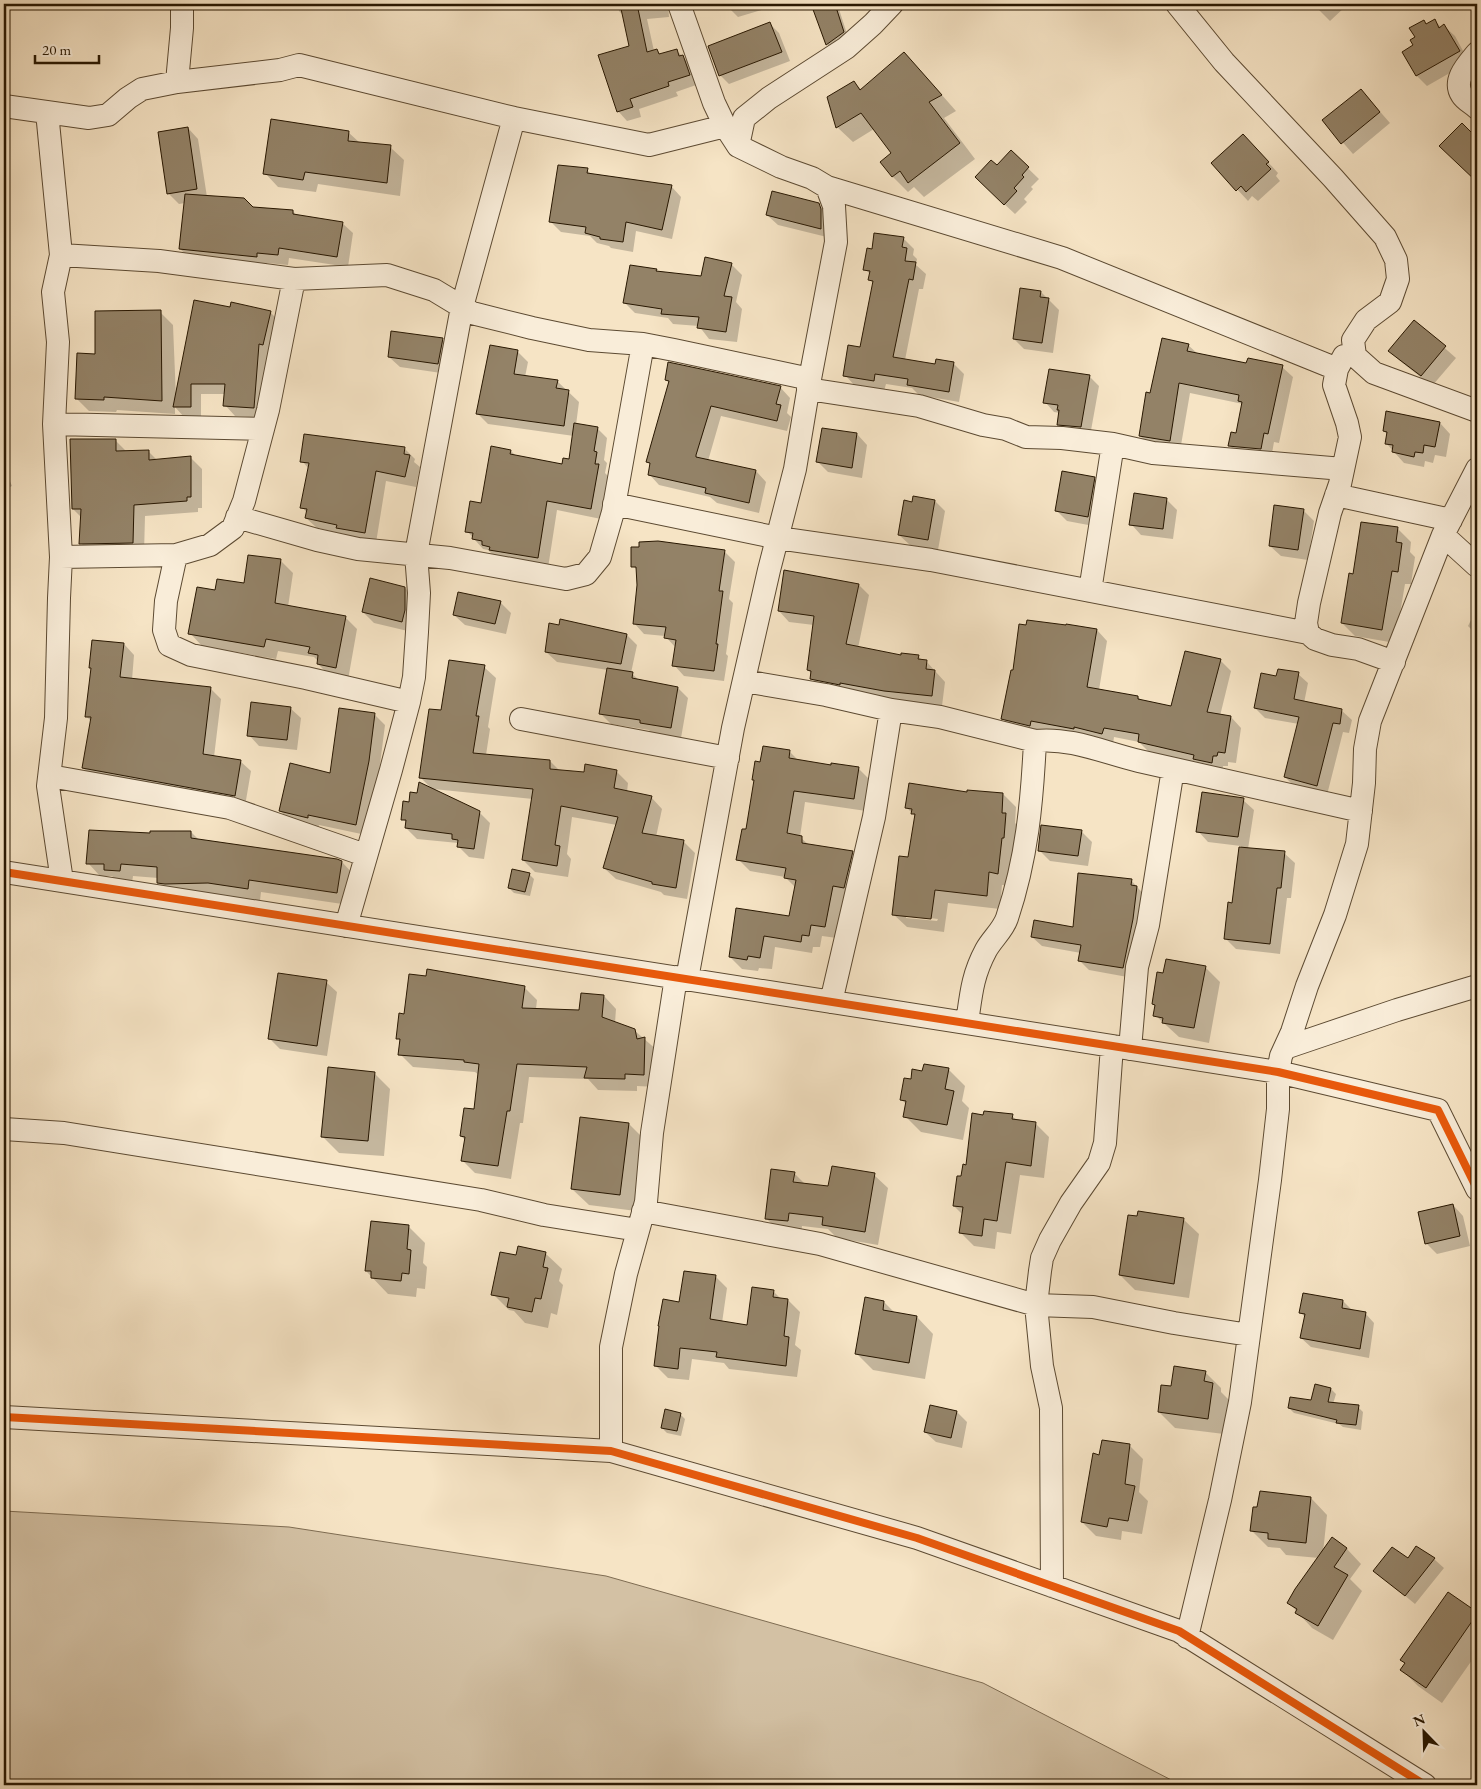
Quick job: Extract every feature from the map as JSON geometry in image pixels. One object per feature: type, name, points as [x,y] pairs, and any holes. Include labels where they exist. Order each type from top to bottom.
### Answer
[{"type":"street","points":[[177,82],[182,28],[182,4]]},
{"type":"street","points":[[679,4],[714,103],[725,126],[738,146],[781,167],[812,178],[827,187],[1062,258],[1337,369]]},
{"type":"street","points":[[738,146],[744,118],[768,98],[846,48],[892,4]]},
{"type":"street","points":[[1177,4],[1224,62],[1333,178],[1384,237],[1396,260],[1398,278],[1390,302],[1366,320],[1337,369],[1334,385],[1350,437],[1309,603],[1306,623],[1308,633]]},
{"type":"street","points":[[1477,53],[1462,72],[1459,87],[1462,96],[1477,108]]},
{"type":"street","points":[[4,106],[89,118],[108,115],[142,89],[177,82],[280,70],[299,65],[514,118],[649,145],[725,126]]},
{"type":"street","points":[[47,112],[61,255],[53,292],[58,342],[54,424],[61,557],[58,598],[56,718],[48,786],[62,881]]},
{"type":"street","points":[[346,926],[392,770],[409,702],[414,677],[418,622],[419,593],[416,554],[462,307],[514,118]]},
{"type":"street","points":[[611,1451],[610,1347],[626,1274],[646,1202],[652,1132],[681,978],[744,681],[795,469],[836,242],[834,206],[827,187]]},
{"type":"street","points":[[61,255],[159,261],[294,279],[387,276],[434,290],[472,313],[590,340],[643,344],[809,384],[919,406],[983,425],[1006,429],[1026,437],[1062,438],[1113,444],[1153,453],[1343,469]]},
{"type":"street","points":[[61,557],[176,555],[210,545],[233,528],[244,501],[263,429],[294,279]]},
{"type":"street","points":[[1353,340],[1355,356],[1374,373],[1477,411]]},
{"type":"street","points":[[238,517],[317,540],[358,549],[450,558],[566,580],[586,574],[600,557],[614,504],[643,344]]},
{"type":"street","points":[[54,424],[263,429]]},
{"type":"street","points":[[1090,591],[1113,444]]},
{"type":"street","points":[[1187,1637],[1220,1500],[1240,1402],[1274,1144],[1278,1109],[1278,1072],[1281,1056],[1335,915],[1357,844],[1361,811],[1364,748],[1370,722],[1447,527],[1477,469]]},
{"type":"street","points":[[1336,495],[1447,527],[1477,566]]},
{"type":"street","points":[[614,504],[778,538],[932,560],[1308,633],[1315,639],[1332,645],[1358,649],[1394,662]]},
{"type":"street","points":[[176,555],[166,601],[164,630],[169,645],[191,655],[306,678],[409,702]]},
{"type":"street","points":[[744,681],[940,718],[1035,741],[1072,742],[1173,769],[1361,811]]},
{"type":"street","points":[[831,1002],[874,817],[891,710]]},
{"type":"street","points":[[521,719],[728,758]]},
{"type":"street","points":[[967,1023],[973,979],[986,949],[1006,921],[1023,860],[1032,801],[1035,741]]},
{"type":"street","points":[[1052,1586],[1051,1408],[1042,1366],[1036,1305],[1042,1258],[1071,1203],[1099,1163],[1105,1143],[1108,1112],[1137,967],[1148,925],[1173,769]]},
{"type":"street","points":[[50,776],[230,808],[366,855]]},
{"type":"street","points":[[4,872],[1278,1072],[1438,1110],[1477,1189]]},
{"type":"street","points":[[1285,1048],[1397,1010],[1477,986]]},
{"type":"street","points":[[4,1130],[74,1134],[481,1200],[544,1215],[641,1221],[820,1244],[1036,1305],[1093,1308],[1249,1334]]},
{"type":"street","points":[[4,1417],[611,1451],[917,1538],[1179,1632],[1425,1785]]},
{"type":"shaded area","points":[[4,1511],[289,1527],[606,1576],[983,1683],[1181,1785],[4,1785]]},
{"type":"building","points":[[620,4],[637,4],[647,52],[657,49],[659,54],[677,49],[679,56],[683,55],[690,75],[668,82],[669,86],[630,99],[633,107],[617,112],[598,55],[629,46]]},
{"type":"building","points":[[811,4],[835,4],[844,32],[826,45]]},
{"type":"building","points":[[1435,19],[1439,28],[1444,24],[1460,51],[1416,76],[1402,52],[1413,45],[1410,40],[1415,37],[1409,28],[1424,20],[1426,24]]},
{"type":"building","points":[[770,22],[782,52],[719,76],[708,46]]},
{"type":"building","points":[[904,52],[942,95],[929,102],[960,143],[908,183],[900,171],[892,177],[880,162],[891,153],[861,113],[836,128],[827,97],[854,81],[860,90]]},
{"type":"building","points":[[1361,89],[1380,112],[1341,144],[1322,120]]},
{"type":"building","points":[[271,119],[349,131],[348,141],[391,145],[387,183],[305,172],[303,180],[263,174]]},
{"type":"building","points":[[1462,123],[1477,138],[1477,182],[1439,146]]},
{"type":"building","points":[[188,127],[197,189],[167,194],[158,132]]},
{"type":"building","points":[[1243,134],[1269,162],[1266,164],[1271,169],[1246,192],[1241,186],[1236,191],[1211,163]]},
{"type":"building","points":[[1011,150],[1029,167],[1022,175],[1024,177],[1014,188],[1017,191],[1004,205],[975,177],[991,160],[997,165]]},
{"type":"building","points":[[558,165],[588,168],[587,173],[672,185],[662,230],[626,222],[623,242],[600,239],[600,237],[585,233],[586,227],[549,222]]},
{"type":"building","points":[[772,191],[819,203],[821,209],[821,229],[766,215]]},
{"type":"building","points":[[185,194],[244,198],[253,207],[293,210],[293,214],[343,222],[337,257],[279,248],[278,255],[257,253],[257,257],[179,249]]},
{"type":"building","points":[[874,233],[904,237],[902,247],[907,248],[905,261],[916,262],[913,280],[909,279],[893,357],[935,364],[936,359],[954,362],[949,392],[907,385],[908,379],[875,374],[874,381],[843,376],[848,345],[860,347],[873,281],[868,280],[870,271],[863,270],[867,248],[872,249]]},
{"type":"building","points":[[705,257],[732,263],[724,296],[732,297],[726,332],[697,328],[699,317],[661,314],[662,309],[623,303],[630,265],[657,269],[656,271],[701,276]]},
{"type":"building","points":[[1020,288],[1041,291],[1040,297],[1049,298],[1042,343],[1013,339]]},
{"type":"building","points":[[194,300],[230,307],[231,302],[271,311],[263,345],[259,344],[254,408],[223,406],[225,384],[191,384],[191,407],[173,407]]},
{"type":"building","points":[[161,310],[162,401],[104,397],[104,400],[75,399],[77,353],[95,354],[95,311]]},
{"type":"building","points":[[1414,320],[1446,346],[1421,376],[1388,351]]},
{"type":"building","points":[[391,331],[443,338],[438,364],[388,357]]},
{"type":"building","points":[[1162,338],[1189,344],[1187,351],[1246,363],[1248,358],[1283,365],[1268,434],[1264,433],[1261,449],[1228,446],[1231,432],[1236,433],[1242,402],[1238,401],[1239,395],[1179,383],[1170,441],[1139,436],[1146,392],[1150,393]]},
{"type":"building","points":[[490,345],[518,350],[514,374],[558,380],[556,388],[569,390],[564,426],[476,414]]},
{"type":"building","points":[[668,362],[781,386],[776,404],[781,405],[777,421],[711,406],[696,455],[696,457],[756,470],[749,503],[705,493],[706,488],[648,475],[650,463],[646,462],[669,381],[665,380]]},
{"type":"building","points":[[1049,369],[1090,375],[1081,427],[1057,425],[1058,405],[1043,403]]},
{"type":"building","points":[[1386,411],[1440,422],[1435,447],[1424,445],[1423,453],[1415,452],[1414,457],[1392,452],[1393,445],[1385,444],[1387,432],[1383,431]]},
{"type":"building","points":[[574,423],[598,427],[594,451],[597,452],[595,464],[599,464],[591,509],[547,501],[538,558],[489,550],[490,547],[482,545],[482,541],[472,539],[473,533],[465,532],[470,501],[481,503],[491,446],[511,450],[510,454],[562,464],[563,458],[569,459]]},
{"type":"building","points":[[822,428],[857,433],[852,468],[816,462]]},
{"type":"building","points":[[304,434],[405,447],[404,454],[410,455],[405,477],[376,471],[365,533],[336,528],[337,525],[305,518],[307,509],[300,508],[309,463],[300,462]]},
{"type":"building","points":[[70,439],[116,439],[116,451],[149,450],[149,460],[191,456],[191,497],[187,497],[187,501],[134,505],[133,543],[79,544],[81,509],[72,509]]},
{"type":"building","points":[[1062,471],[1095,477],[1088,517],[1055,511]]},
{"type":"building","points":[[1134,493],[1167,498],[1163,529],[1129,525]]},
{"type":"building","points":[[913,496],[935,500],[928,540],[898,535],[904,500],[912,502]]},
{"type":"building","points":[[1274,505],[1304,509],[1298,550],[1269,546]]},
{"type":"building","points":[[1361,522],[1398,527],[1396,542],[1402,543],[1398,572],[1392,571],[1382,630],[1341,623],[1349,573],[1353,574]]},
{"type":"building","points":[[658,541],[725,550],[719,591],[723,591],[714,671],[672,666],[676,640],[664,638],[666,627],[633,624],[637,585],[636,567],[631,567],[631,547],[639,547],[639,542]]},
{"type":"building","points":[[248,555],[281,559],[275,603],[346,616],[336,668],[317,664],[318,655],[308,653],[310,647],[266,639],[264,647],[188,634],[197,587],[215,590],[217,579],[244,583]]},
{"type":"building","points":[[784,570],[859,584],[846,644],[901,655],[901,653],[919,655],[918,659],[927,660],[926,669],[935,670],[932,696],[884,691],[840,683],[840,685],[810,679],[811,671],[807,670],[814,616],[778,611]]},
{"type":"building","points":[[370,578],[405,587],[405,610],[402,622],[362,612]]},
{"type":"building","points":[[458,592],[501,601],[495,624],[453,615]]},
{"type":"building","points":[[560,619],[627,634],[621,664],[545,652],[549,623],[559,625]]},
{"type":"building","points":[[1027,620],[1097,629],[1087,687],[1138,696],[1138,699],[1171,706],[1185,651],[1221,659],[1207,712],[1231,716],[1225,753],[1218,752],[1217,756],[1213,756],[1212,763],[1193,759],[1194,755],[1138,742],[1139,734],[1104,728],[1102,734],[1074,727],[1074,729],[1031,721],[1030,726],[1001,719],[1011,670],[1013,670],[1019,624],[1026,625]]},
{"type":"building","points":[[92,640],[124,643],[120,677],[211,687],[203,754],[241,760],[235,796],[82,768],[91,717],[85,717],[91,668],[89,668]]},
{"type":"building","points":[[449,660],[485,665],[476,716],[479,716],[473,753],[550,760],[550,769],[584,772],[585,764],[617,770],[614,788],[652,796],[642,833],[684,840],[676,888],[652,884],[652,882],[603,868],[618,817],[561,806],[555,845],[560,846],[557,866],[522,860],[533,789],[419,778],[429,709],[441,710]]},
{"type":"building","points":[[607,668],[633,672],[632,678],[678,687],[671,728],[640,723],[640,720],[599,714]]},
{"type":"building","points":[[1278,669],[1299,672],[1294,699],[1342,709],[1340,724],[1333,723],[1317,786],[1284,777],[1299,717],[1254,708],[1261,673],[1276,676]]},
{"type":"building","points":[[251,702],[291,707],[287,740],[247,736]]},
{"type":"building","points":[[339,708],[375,713],[369,761],[356,825],[308,815],[308,818],[279,811],[290,763],[330,773]]},
{"type":"building","points":[[763,746],[790,750],[789,758],[831,765],[831,763],[859,767],[854,799],[794,791],[787,833],[802,836],[802,843],[853,851],[844,888],[833,886],[825,927],[811,925],[809,936],[802,935],[801,942],[764,936],[760,958],[748,956],[747,960],[729,957],[736,908],[789,916],[796,880],[784,878],[786,868],[736,860],[742,829],[746,829],[754,780],[752,780],[755,761],[760,762]]},
{"type":"building","points":[[419,782],[480,811],[474,849],[457,847],[458,840],[452,839],[452,834],[405,828],[406,820],[401,820],[403,801],[409,802],[410,792],[417,793]]},
{"type":"building","points":[[909,783],[967,792],[967,790],[1003,793],[1002,813],[1006,813],[1004,838],[1002,838],[998,874],[989,872],[987,896],[935,890],[931,919],[892,915],[899,856],[908,857],[915,814],[911,814],[912,809],[905,808]]},
{"type":"building","points":[[1202,792],[1244,798],[1238,837],[1196,832]]},
{"type":"building","points":[[1041,825],[1082,830],[1078,856],[1038,851]]},
{"type":"building","points":[[89,830],[150,833],[150,831],[191,831],[191,838],[337,859],[342,861],[337,893],[249,880],[248,889],[208,883],[157,883],[157,867],[121,864],[120,871],[104,870],[104,864],[86,864]]},
{"type":"building","points":[[1239,847],[1285,851],[1281,888],[1277,888],[1270,944],[1224,939],[1228,902],[1232,903]]},
{"type":"building","points":[[512,869],[530,873],[525,892],[508,888]]},
{"type":"building","points":[[1078,873],[1132,879],[1131,885],[1137,886],[1133,919],[1123,968],[1078,961],[1081,945],[1031,937],[1034,920],[1073,927]]},
{"type":"building","points":[[1166,959],[1206,966],[1194,1028],[1162,1023],[1163,1018],[1153,1016],[1155,1005],[1152,1004],[1157,972],[1163,973]]},
{"type":"building","points":[[427,969],[525,986],[522,1008],[579,1010],[581,993],[604,995],[602,1017],[635,1029],[637,1039],[645,1037],[644,1075],[625,1074],[625,1079],[584,1078],[587,1067],[517,1064],[510,1111],[507,1111],[498,1166],[461,1161],[465,1137],[460,1136],[464,1108],[474,1109],[479,1064],[464,1062],[464,1060],[398,1055],[400,1039],[396,1039],[399,1013],[404,1014],[409,974],[426,976]]},
{"type":"building","points":[[278,973],[327,980],[317,1046],[268,1039]]},
{"type":"building","points":[[924,1064],[949,1068],[945,1089],[954,1091],[947,1125],[903,1117],[906,1101],[900,1100],[904,1078],[911,1079],[912,1069],[922,1071]]},
{"type":"building","points":[[328,1067],[375,1072],[368,1141],[321,1137]]},
{"type":"building","points":[[984,1111],[1013,1114],[1012,1119],[1036,1122],[1031,1166],[1006,1162],[997,1221],[984,1219],[982,1236],[959,1233],[963,1207],[953,1206],[957,1176],[961,1176],[963,1164],[966,1165],[972,1113],[983,1115]]},
{"type":"building","points":[[580,1117],[629,1123],[620,1195],[571,1189]]},
{"type":"building","points":[[832,1166],[875,1173],[865,1232],[822,1225],[823,1217],[789,1213],[788,1221],[765,1219],[771,1169],[795,1172],[793,1182],[828,1186]]},
{"type":"building","points":[[1453,1204],[1460,1236],[1425,1244],[1418,1212]]},
{"type":"building","points":[[1138,1211],[1184,1218],[1174,1284],[1119,1275],[1128,1215],[1137,1216]]},
{"type":"building","points":[[371,1221],[409,1225],[407,1249],[411,1250],[409,1274],[402,1273],[401,1281],[371,1278],[371,1271],[365,1271]]},
{"type":"building","points":[[518,1246],[546,1252],[543,1267],[548,1268],[541,1299],[535,1298],[532,1312],[507,1307],[509,1298],[491,1295],[500,1252],[516,1255]]},
{"type":"building","points":[[684,1271],[716,1275],[710,1319],[747,1325],[752,1287],[774,1290],[773,1297],[788,1299],[784,1336],[789,1337],[786,1366],[716,1357],[717,1352],[680,1348],[678,1369],[654,1366],[663,1299],[679,1302]]},
{"type":"building","points":[[1303,1293],[1343,1300],[1342,1308],[1366,1312],[1360,1349],[1300,1338],[1305,1314],[1299,1313]]},
{"type":"building","points":[[865,1297],[884,1301],[883,1310],[917,1316],[909,1363],[855,1354]]},
{"type":"building","points":[[1174,1366],[1206,1371],[1204,1381],[1213,1383],[1208,1419],[1158,1412],[1161,1385],[1171,1386]]},
{"type":"building","points":[[1315,1384],[1331,1388],[1328,1402],[1359,1405],[1356,1425],[1336,1423],[1337,1420],[1288,1408],[1290,1397],[1311,1400]]},
{"type":"building","points":[[930,1405],[957,1411],[951,1438],[924,1432]]},
{"type":"building","points":[[665,1409],[681,1413],[677,1431],[661,1428]]},
{"type":"building","points":[[1102,1440],[1130,1444],[1125,1484],[1135,1486],[1128,1521],[1109,1518],[1107,1527],[1081,1522],[1093,1453],[1099,1455]]},
{"type":"building","points":[[1260,1491],[1311,1497],[1306,1543],[1268,1539],[1268,1533],[1250,1531],[1253,1507],[1257,1507]]},
{"type":"building","points":[[1332,1537],[1347,1548],[1334,1567],[1348,1575],[1318,1626],[1295,1613],[1297,1609],[1287,1603]]},
{"type":"building","points":[[1416,1546],[1435,1558],[1405,1596],[1373,1571],[1392,1547],[1408,1558]]},
{"type":"building","points":[[1448,1592],[1477,1612],[1477,1614],[1426,1688],[1400,1670],[1405,1663],[1400,1660]]},
{"type":"cycle path","points":[[4,872],[1278,1072],[1438,1110],[1477,1189]]},
{"type":"cycle path","points":[[4,1417],[611,1451],[917,1538],[1179,1631],[1425,1785]]}]
